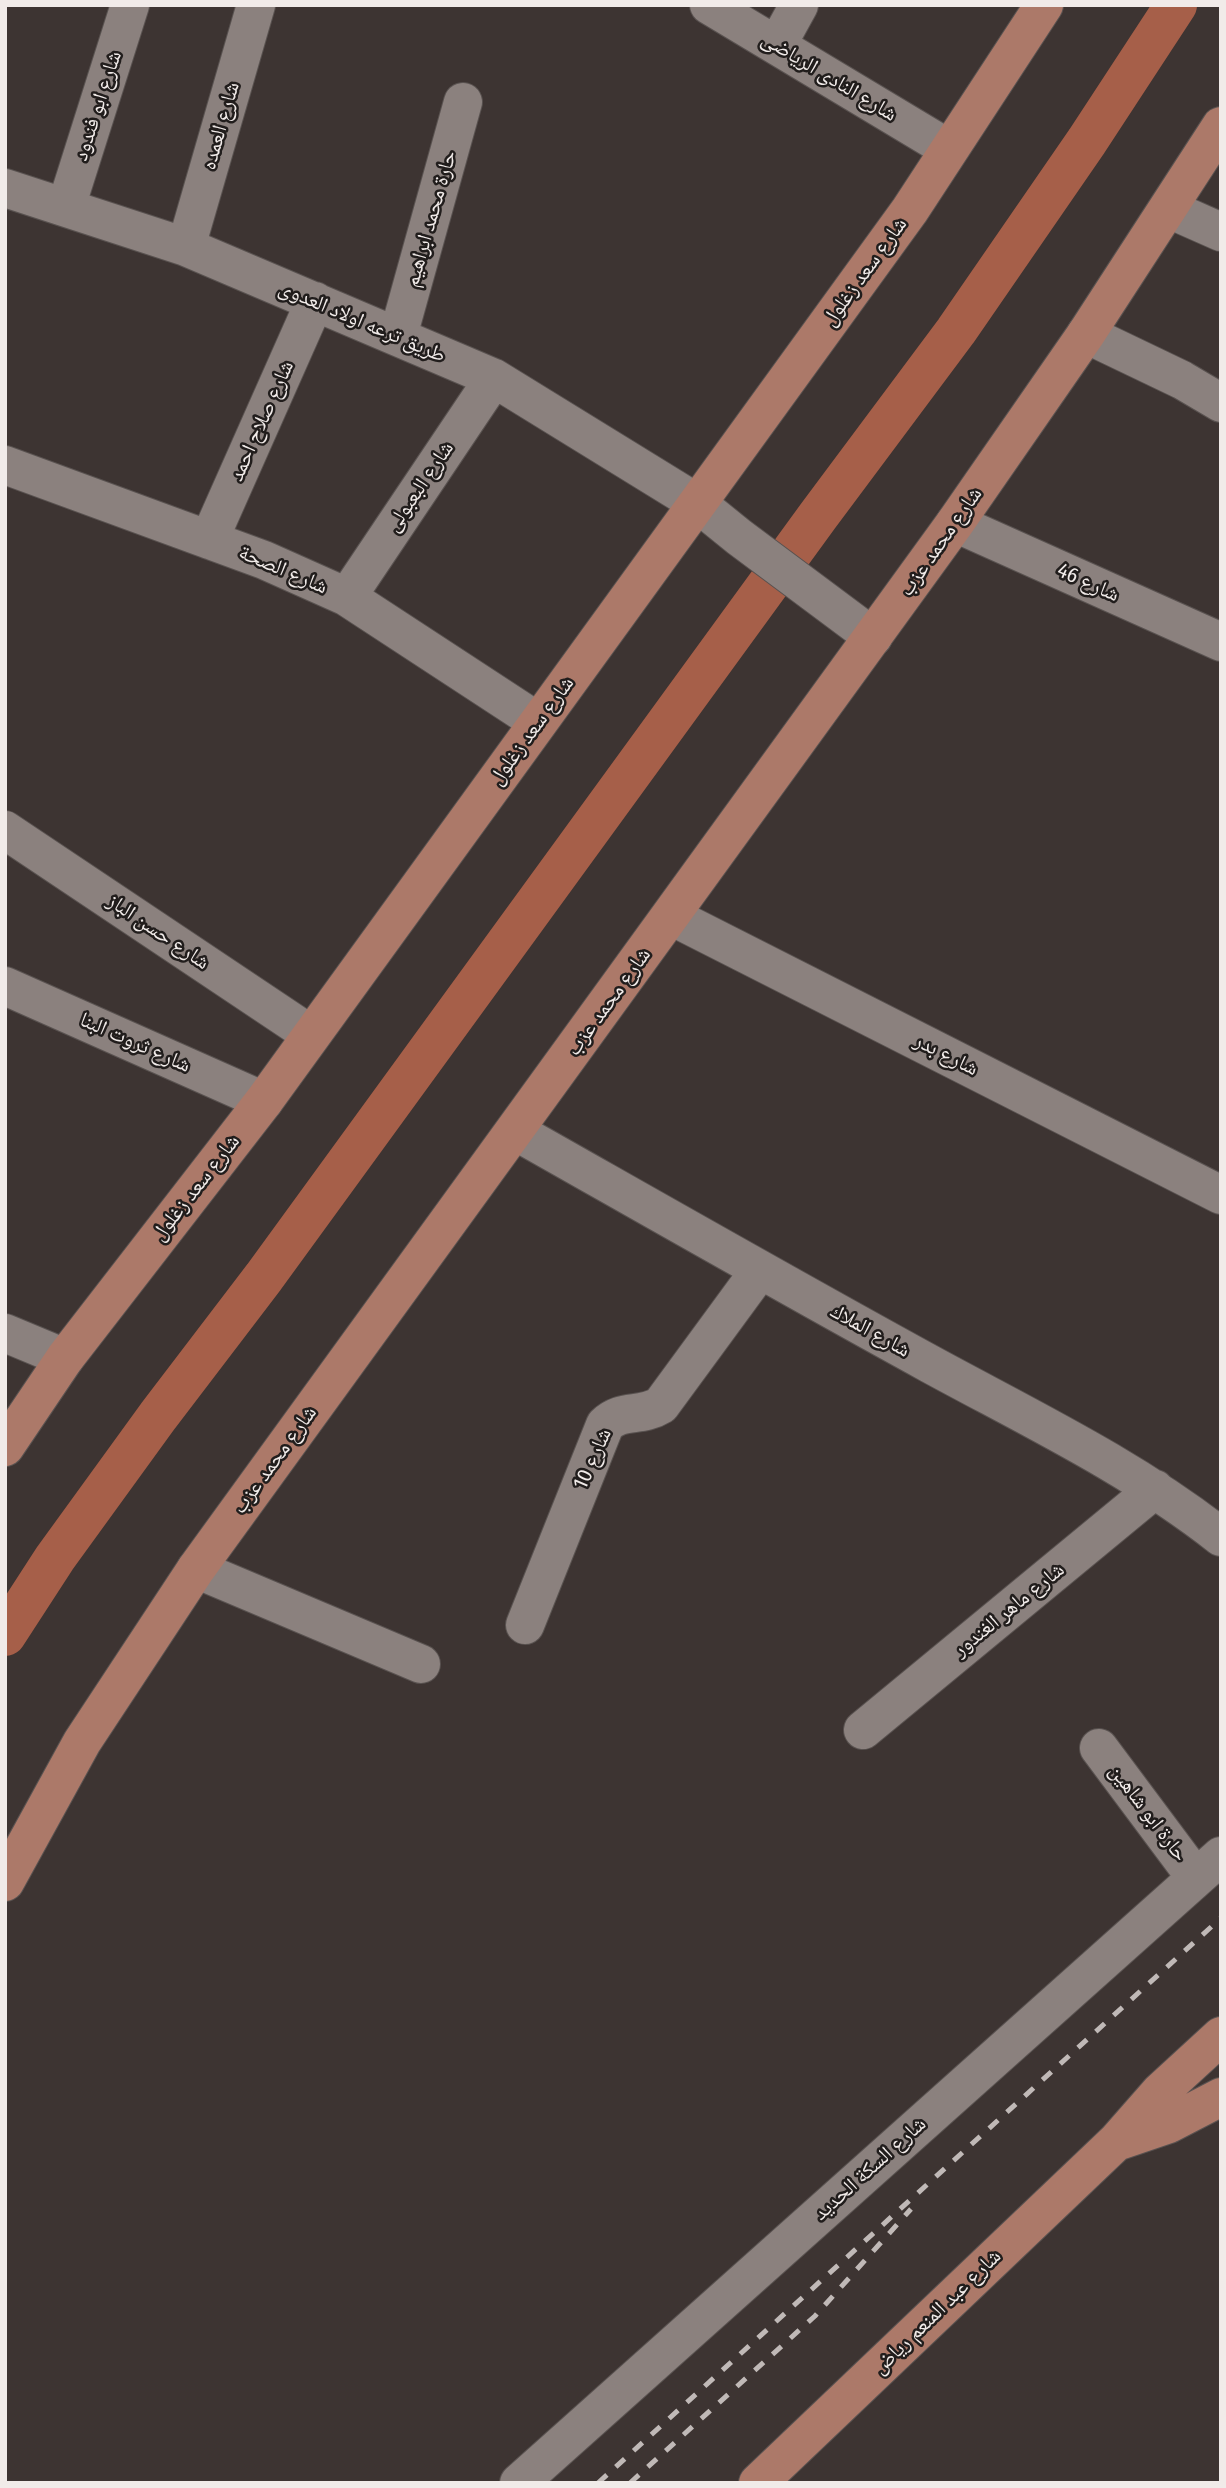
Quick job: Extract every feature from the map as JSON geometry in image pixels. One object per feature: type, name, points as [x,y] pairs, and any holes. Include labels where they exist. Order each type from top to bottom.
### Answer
[{"type":"main road","name":"شارع سعد زغلول","points":[[5,1447],[65,1358],[264,1101],[910,210],[1044,5]]},
{"type":"main road","name":"شارع محمد عزب","points":[[5,1882],[82,1742],[196,1569],[955,523],[1086,334],[1221,126]]},
{"type":"main road","name":"شارع عبد المنعم رياض","points":[[758,2483],[1117,2141],[1160,2092],[1221,2036]]},
{"type":"main road","name":"شارع عبد المنعم رياض","points":[[1117,2141],[1169,2124],[1221,2097]]},
{"type":"street","name":"شارع ابو فندود","points":[[66,206],[130,5]]},
{"type":"street","name":"شارع العمده","points":[[186,247],[256,5]]},
{"type":"street","name":"شارع النادى الرياضى","points":[[709,5],[948,149]]},
{"type":"street","points":[[776,45],[799,5]]},
{"type":"street","name":"حارة محمد ابراهيم","points":[[398,336],[463,102]]},
{"type":"street","name":"طريق ترعه اولاد العدوى","points":[[5,188],[186,247],[494,378],[697,503],[873,637]]},
{"type":"street","points":[[1169,209],[1221,232]]},
{"type":"street","name":"شارع صلاح احمد","points":[[209,540],[315,301]]},
{"type":"street","points":[[1086,334],[1182,380],[1221,403]]},
{"type":"street","name":"شارع البعبولى","points":[[347,597],[494,378]]},
{"type":"street","name":"شارع الصحة","points":[[5,465],[264,560],[347,597],[538,722]]},
{"type":"street","name":"شارع 46","points":[[955,523],[1221,642]]},
{"type":"street","name":"شارع حسن الباز","points":[[5,830],[310,1034]]},
{"type":"street","name":"شارع بدر","points":[[671,916],[1221,1195]]},
{"type":"street","name":"شارع ثروت البنا","points":[[5,986],[264,1101]]},
{"type":"street","name":"شارع الملاك","points":[[515,1131],[1155,1489],[1221,1537]]},
{"type":"street","name":"شارع 10","points":[[525,1625],[605,1425],[617,1416],[643,1414],[661,1405],[760,1270]]},
{"type":"street","points":[[5,1333],[65,1358]]},
{"type":"street","name":"شارع ماهر الغندور","points":[[863,1730],[1155,1489]]},
{"type":"street","points":[[196,1569],[421,1664]]},
{"type":"street","name":"حارة ابو شاهين","points":[[1099,1748],[1208,1867]]},
{"type":"street","name":"شارع السكة الحديد","points":[[519,2483],[1208,1867]]},
{"type":"waterway","points":[[5,1635],[55,1558],[158,1416],[264,1277],[818,516],[956,331],[1087,141],[1176,5]]},
{"type":"railway","points":[[598,2483],[1221,1918]]},
{"type":"railway","points":[[630,2483],[815,2316],[911,2209]]}]
